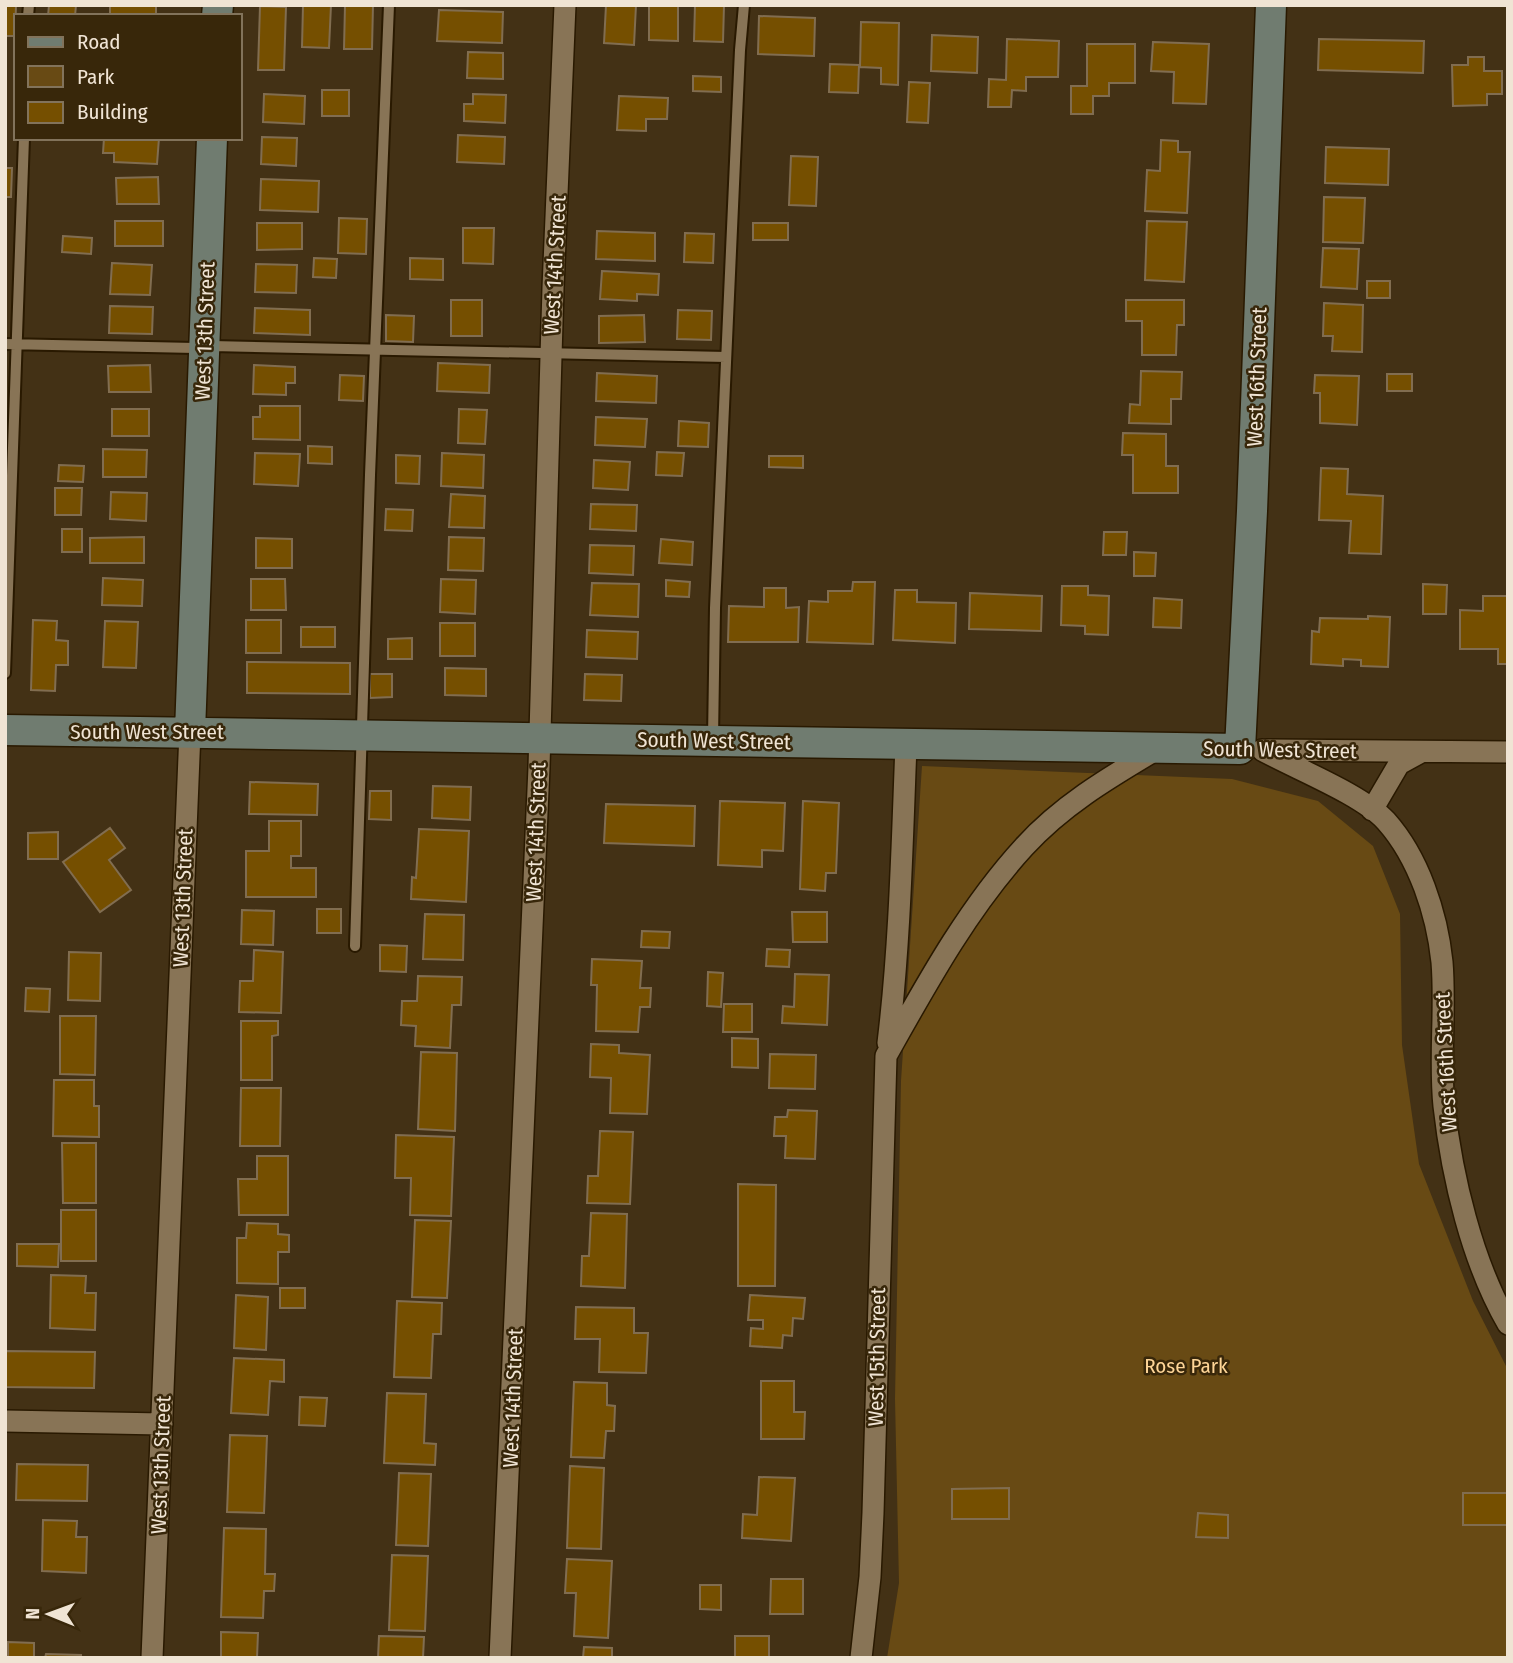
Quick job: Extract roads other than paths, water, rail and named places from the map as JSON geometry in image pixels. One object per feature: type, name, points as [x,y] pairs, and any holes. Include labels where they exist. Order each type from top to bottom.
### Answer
[{"type":"street","name":"West 14th Street","points":[[500,1658],[539,738],[565,5]]},
{"type":"street","name":"West 16th Street","points":[[1271,5],[1252,511],[1251,750],[1346,794],[1373,810],[1385,820],[1413,862],[1426,892],[1442,963],[1441,1061],[1452,1158],[1470,1231],[1487,1280],[1508,1324]]},
{"type":"street","name":"West 13th Street","points":[[152,1658],[212,140]]},
{"type":"street","name":"South West Street","points":[[5,730],[1415,755],[1508,752]]},
{"type":"street","name":"West 15th Street","points":[[861,1658],[870,1577],[886,1056],[896,978],[905,745]]},
{"type":"street","name":"West 15th Street","points":[[886,1056],[975,908],[1025,846],[1093,787],[1157,749]]},
{"type":"street","points":[[1373,810],[1399,764],[1415,755]]},
{"type":"street","points":[[5,1421],[162,1424]]},
{"type":"lane","points":[[355,946],[389,5]]},
{"type":"lane","points":[[713,741],[715,608],[744,5]]},
{"type":"lane","points":[[5,673],[24,140]]},
{"type":"lane","points":[[5,344],[551,352],[726,358]]},
{"type":"park label","name":"Rose Park","points":[[1186,1366]]}]
